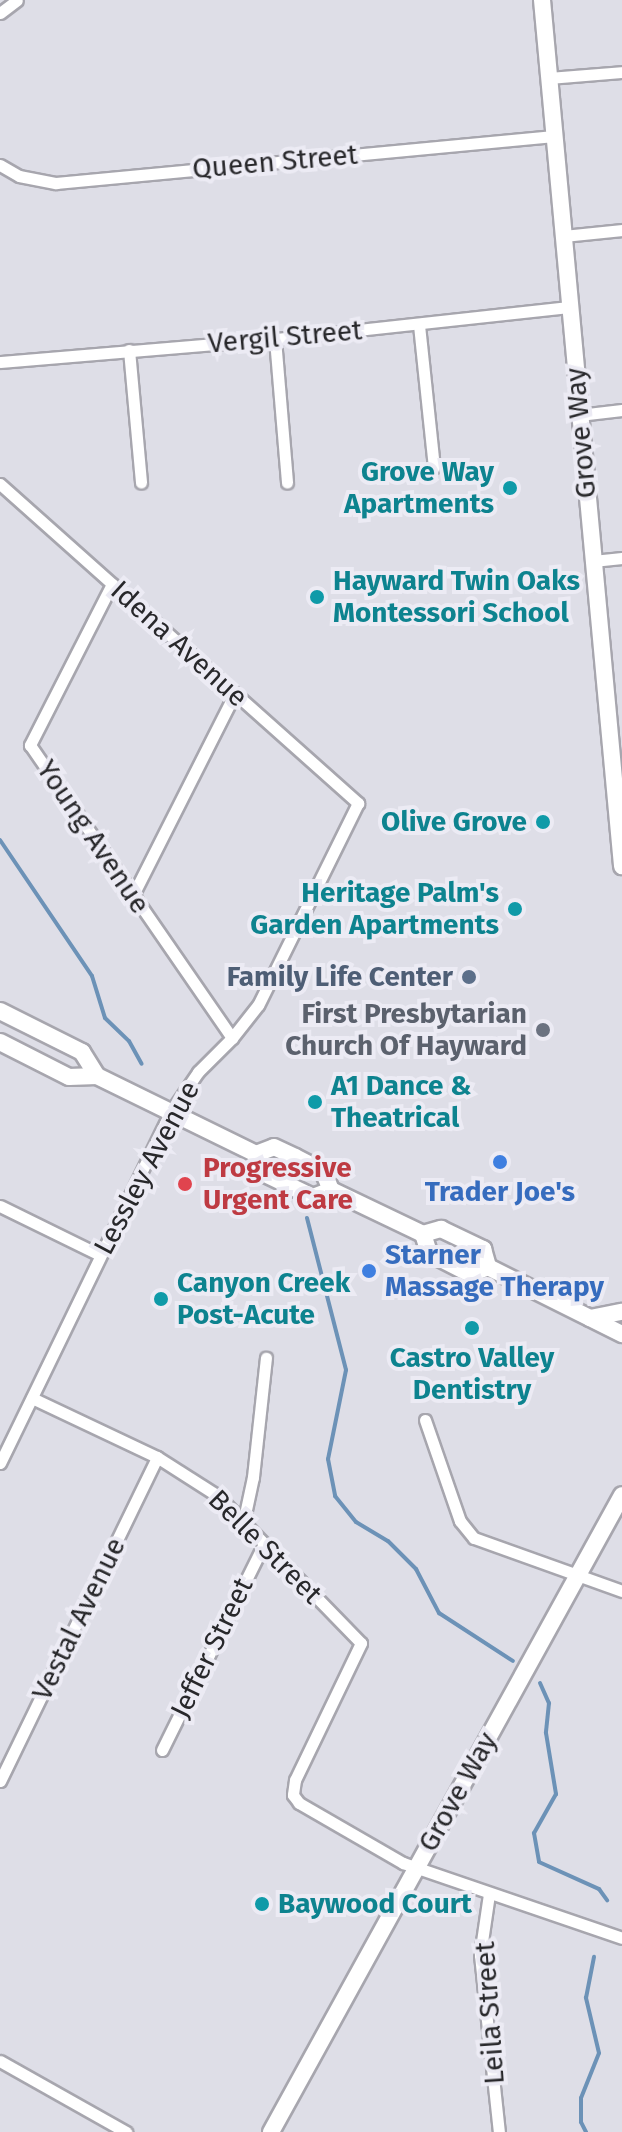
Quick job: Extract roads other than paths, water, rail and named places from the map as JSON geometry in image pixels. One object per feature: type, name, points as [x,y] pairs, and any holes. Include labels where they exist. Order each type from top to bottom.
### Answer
[{"type":"main road","name":"Grove Way","points":[[542,0],[622,866]]},
{"type":"main road","points":[[0,1011],[82,1052],[97,1076]]},
{"type":"main road","points":[[0,1042],[69,1077],[97,1076],[256,1154],[274,1147],[323,1171],[331,1190],[423,1234],[441,1229],[483,1249],[488,1267]]},
{"type":"main road","points":[[256,1154],[261,1172],[313,1197],[331,1190]]},
{"type":"main road","points":[[423,1234],[429,1253],[462,1271],[470,1274],[488,1267],[622,1334]]},
{"type":"main road","points":[[590,1318],[622,1312]]},
{"type":"main road","name":"Grove Way","points":[[271,2132],[622,1495]]},
{"type":"street","points":[[0,13],[17,0]]},
{"type":"street","points":[[548,78],[622,72]]},
{"type":"street","name":"Queen Street","points":[[0,165],[19,176],[56,183],[554,136]]},
{"type":"street","points":[[564,236],[622,230]]},
{"type":"street","name":"Vergil Street","points":[[0,362],[275,339],[570,307]]},
{"type":"street","points":[[419,325],[434,467]]},
{"type":"street","points":[[275,339],[287,482]]},
{"type":"street","points":[[129,350],[141,482]]},
{"type":"street","points":[[579,415],[622,410]]},
{"type":"street","name":"Idena Avenue","points":[[0,484],[358,803]]},
{"type":"street","points":[[593,561],[622,558]]},
{"type":"street","name":"Young Avenue","points":[[112,584],[30,745],[232,1038]]},
{"type":"street","points":[[133,895],[235,693]]},
{"type":"street","name":"Lessley Avenue","points":[[0,1463],[170,1113],[198,1072],[232,1038],[258,1005],[358,803]]},
{"type":"street","points":[[0,1206],[100,1255]]},
{"type":"street","points":[[244,1519],[253,1477],[266,1358]]},
{"type":"street","name":"Belle Street","points":[[32,1398],[157,1457],[218,1496],[244,1519],[263,1546],[361,1643],[302,1765],[293,1795],[308,1811],[417,1868]]},
{"type":"street","points":[[425,1420],[466,1531],[487,1544],[622,1591]]},
{"type":"street","name":"Vestal Avenue","points":[[0,1781],[157,1457]]},
{"type":"street","name":"Jeffer Street","points":[[162,1750],[263,1546]]},
{"type":"street","points":[[417,1868],[622,1938]]},
{"type":"street","name":"Leila Street","points":[[489,1894],[480,1955],[499,2132]]},
{"type":"street","points":[[0,2061],[126,2132]]},
{"type":"waterway","points":[[0,840],[92,976],[105,1018],[129,1041],[142,1064]]},
{"type":"waterway","points":[[307,1218],[346,1370],[328,1459],[335,1496],[356,1522],[388,1541],[416,1569],[439,1613],[513,1661]]},
{"type":"waterway","points":[[540,1683],[549,1703],[546,1733],[556,1794],[534,1833],[539,1862],[599,1889],[607,1900]]},
{"type":"waterway","points":[[586,2132],[581,2122],[581,2098],[599,2053],[586,1998],[594,1957]]},
{"type":"place","name":"Grove Way Apartments","points":[[510,488]]},
{"type":"place","name":"Hayward Twin Oaks Montessori School","points":[[317,597]]},
{"type":"place","name":"Olive Grove","points":[[543,822]]},
{"type":"place","name":"Heritage Palm's Garden Apartments","points":[[515,909]]},
{"type":"place","name":"Family Life Center","points":[[469,977]]},
{"type":"place","name":"First Presbytarian Church Of Hayward","points":[[543,1030]]},
{"type":"place","name":"A1 Dance & Theatrical","points":[[315,1102]]},
{"type":"place","name":"Trader Joe's","points":[[500,1162]]},
{"type":"place","name":"Progressive Urgent Care","points":[[185,1184]]},
{"type":"place","name":"Starner Massage Therapy","points":[[369,1271]]},
{"type":"place","name":"Canyon Creek Post-Acute","points":[[161,1299]]},
{"type":"place","name":"Castro Valley Dentistry","points":[[472,1328]]},
{"type":"place","name":"Baywood Court","points":[[262,1904]]}]
